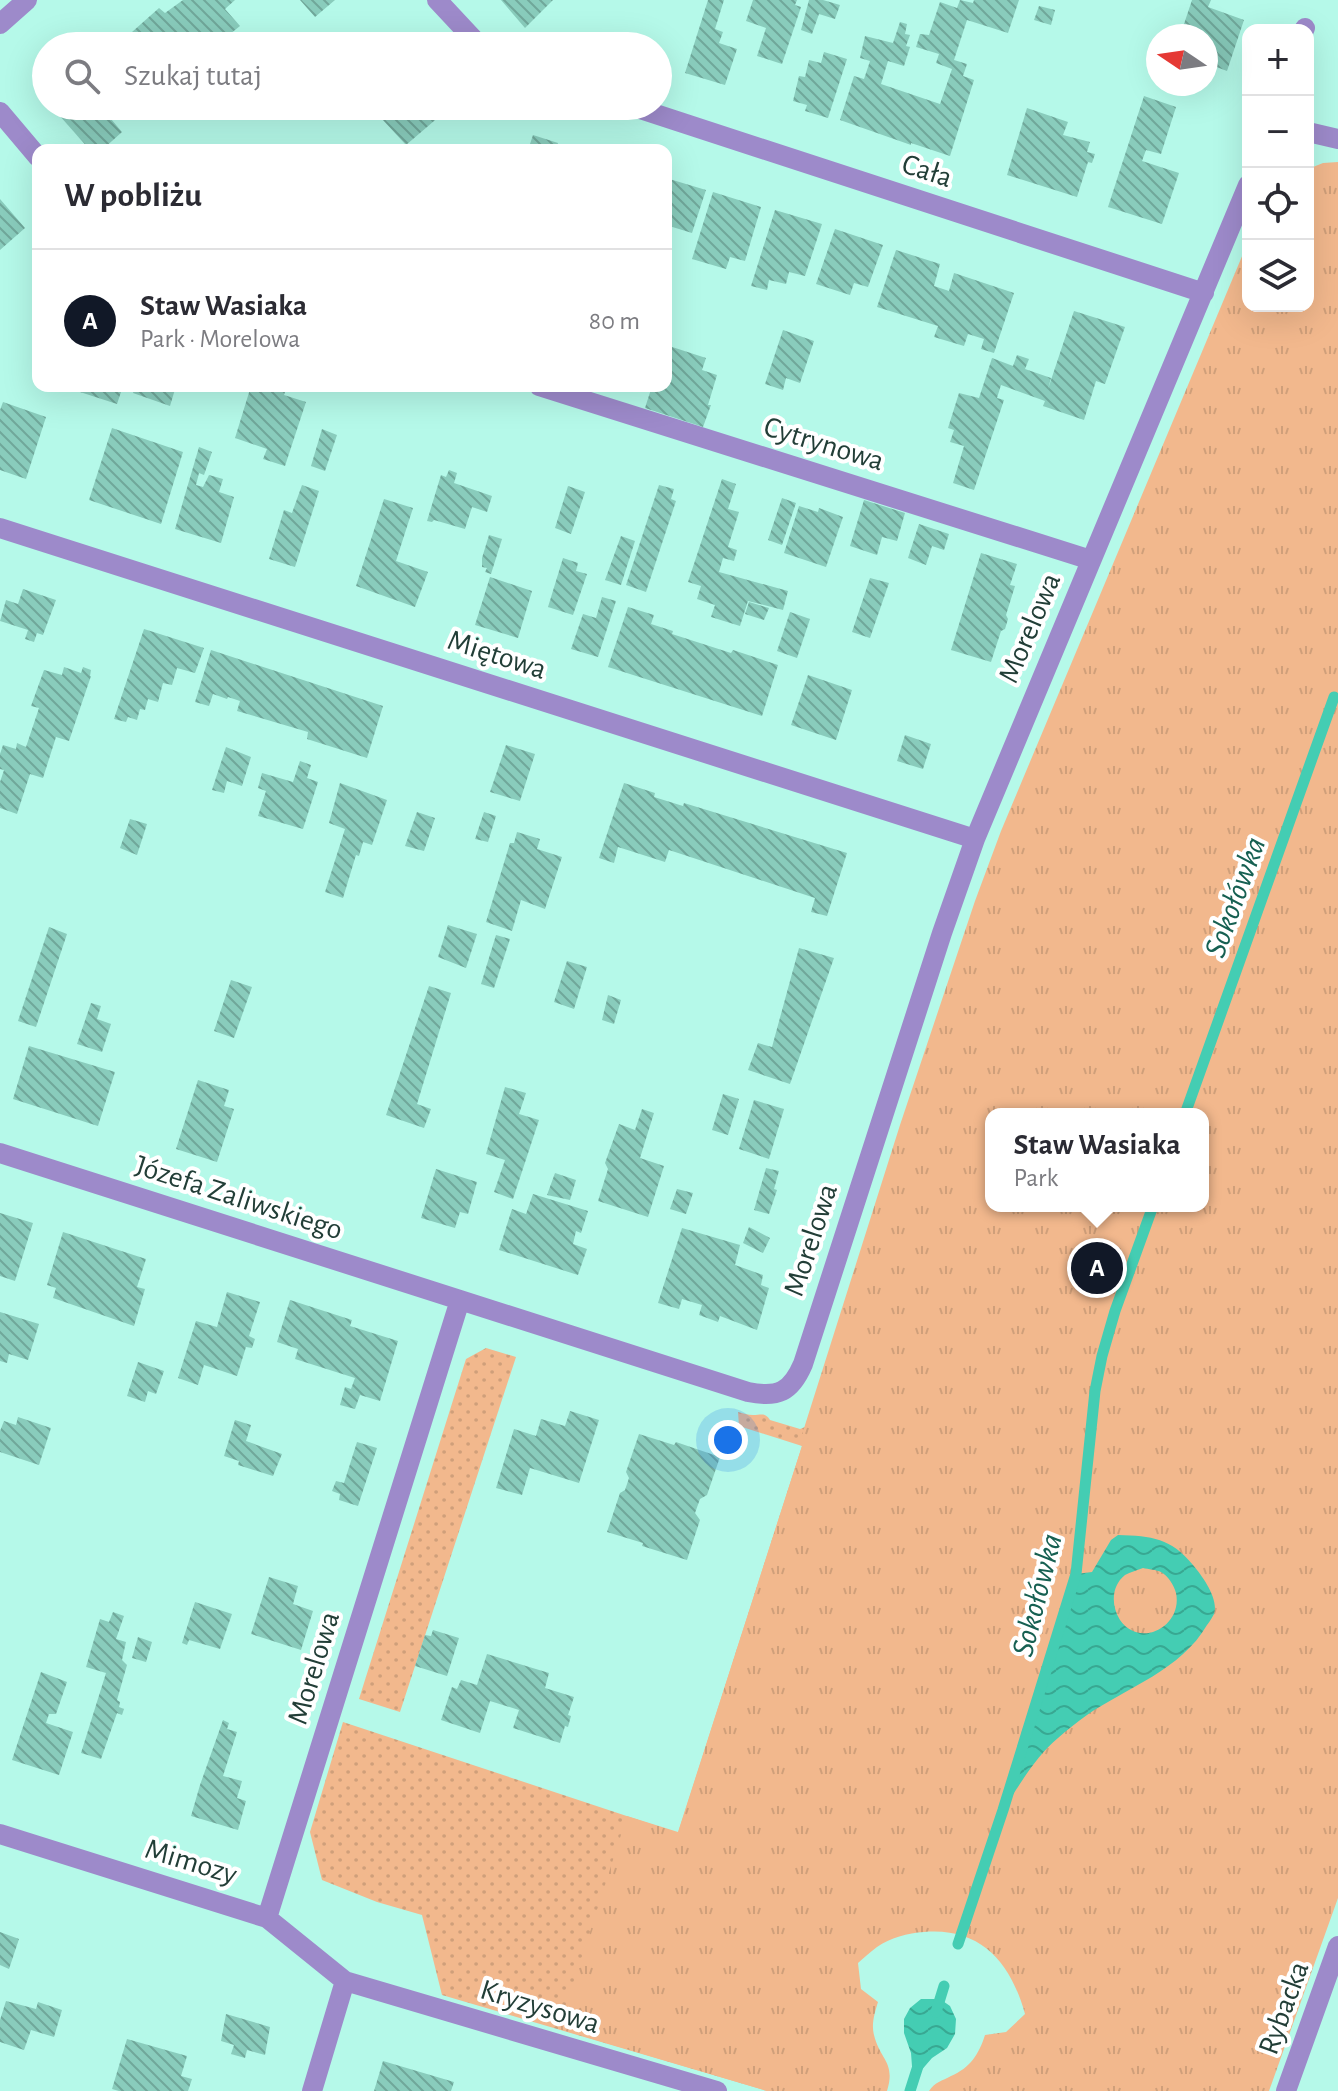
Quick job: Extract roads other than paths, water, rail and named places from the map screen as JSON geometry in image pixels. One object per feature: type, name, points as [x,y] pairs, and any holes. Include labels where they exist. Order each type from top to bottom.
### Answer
[{"type":"street","points":[[0,24],[27,0]]},
{"type":"street","points":[[437,0],[467,32]]},
{"type":"street","points":[[0,112],[32,150]]},
{"type":"street","name":"Cała","points":[[672,119],[1204,293]]},
{"type":"street","points":[[1314,133],[1338,139]]},
{"type":"street","name":"Morelowa","points":[[267,1918],[460,1300],[748,1392],[775,1394],[787,1389],[796,1380],[975,839],[1242,200]]},
{"type":"street","name":"Cytrynowa","points":[[558,392],[1091,560]]},
{"type":"street","name":"Miętowa","points":[[0,528],[975,839]]},
{"type":"street","name":"Józefa Zaliwskiego","points":[[0,1153],[460,1300]]},
{"type":"street","name":"Mimozy","points":[[0,1834],[267,1918],[345,1981]]},
{"type":"street","name":"Rybacka","points":[[1286,2091],[1338,1946]]},
{"type":"street","points":[[312,2091],[345,1981]]},
{"type":"street","name":"Kryzysowa","points":[[345,1981],[717,2091]]},
{"type":"water","points":[[1118,1535],[1141,1536],[1160,1540],[1177,1549],[1209,1588],[1214,1614],[1196,1641],[1168,1666],[1068,1729],[1042,1754],[1003,1810],[1076,1574],[1092,1572],[1111,1540]],"holes":[[[1143,1568],[1161,1572],[1176,1593],[1176,1605],[1167,1624],[1148,1633],[1128,1629],[1115,1609],[1114,1596],[1120,1580]]]},
{"type":"water","points":[[921,1999],[940,1999],[950,2006],[956,2019],[955,2034],[947,2048],[932,2058],[913,2080],[904,2019],[910,2008]]},
{"type":"waterway","name":"Sokołówka","points":[[1187,1108],[1334,697]]},
{"type":"waterway","name":"Sokołówka","points":[[958,1944],[1076,1574],[1095,1391],[1102,1356],[1151,1212]]},
{"type":"waterway","name":"Sokołówka","points":[[936,2012],[944,1986]]},
{"type":"waterway","name":"Sokołówka","points":[[910,2091],[918,2066]]},
{"type":"place","name":"Staw Wasiaka","points":[[1097,1268]]}]
